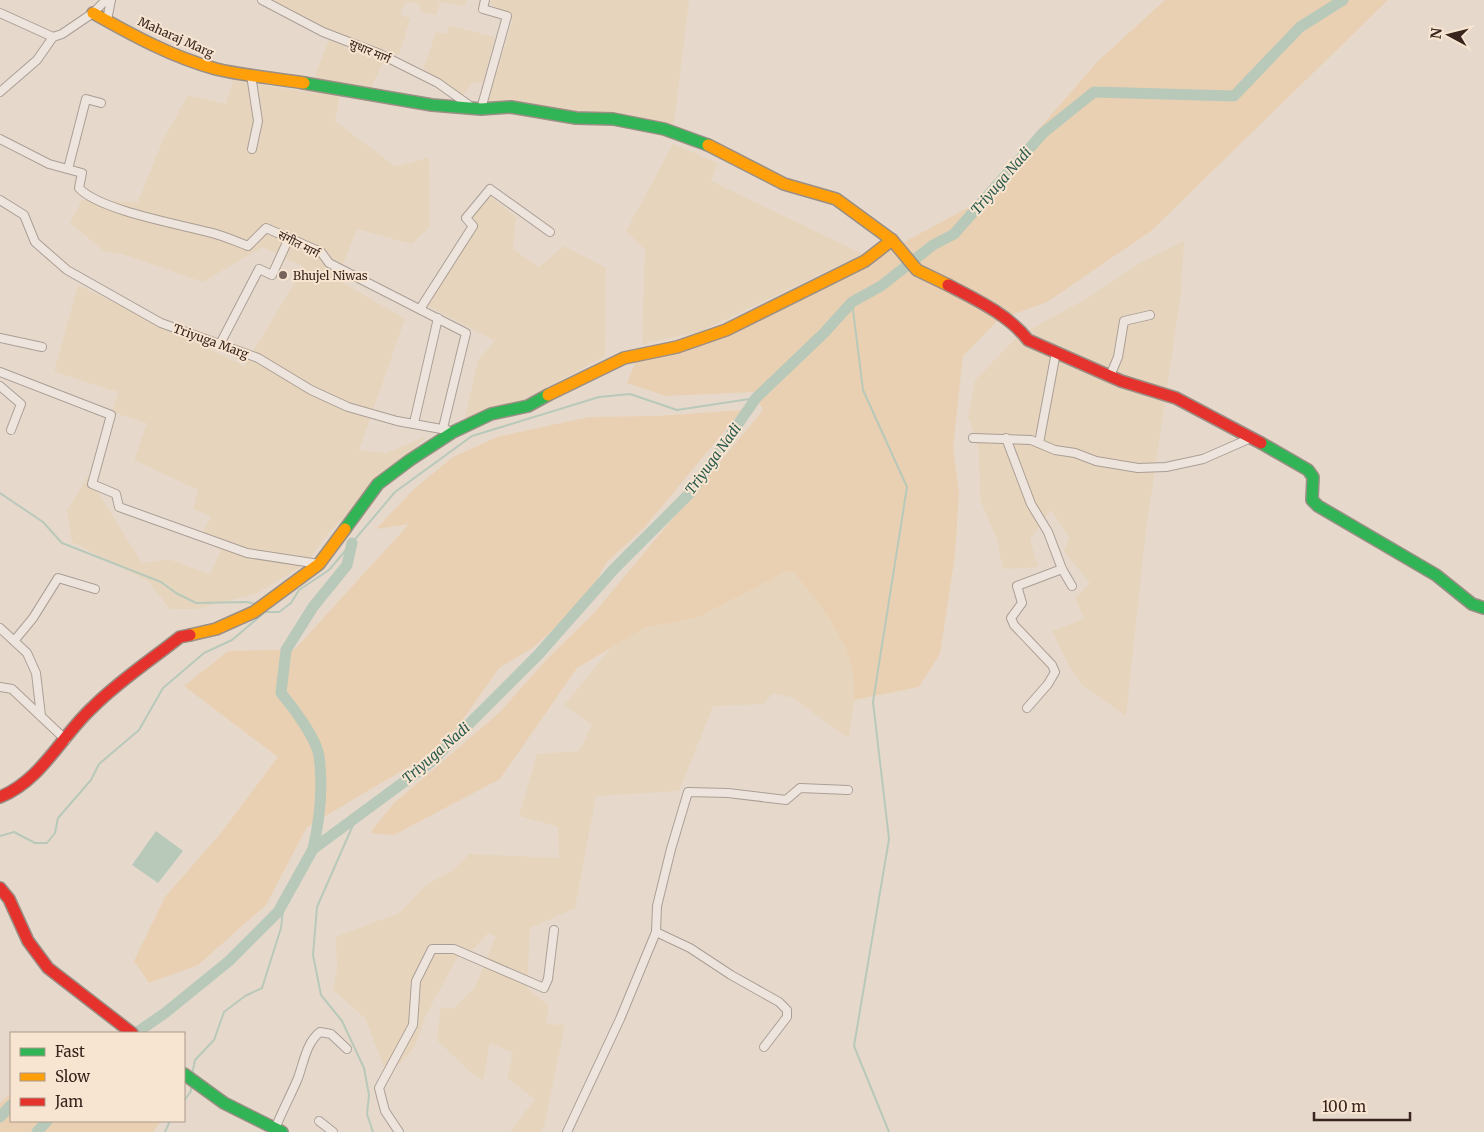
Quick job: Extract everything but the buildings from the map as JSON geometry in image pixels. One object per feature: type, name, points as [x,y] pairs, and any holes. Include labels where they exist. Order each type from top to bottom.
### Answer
[{"type":"street","points":[[0,13],[53,36],[62,34],[93,13],[106,0]]},
{"type":"street","points":[[107,20],[111,0]]},
{"type":"street","name":"सुधार मार्ग","points":[[262,0],[323,32],[380,54],[438,83],[478,109]]},
{"type":"street","points":[[478,109],[507,16],[483,9],[485,0]]},
{"type":"street","name":"Maharaj Marg","points":[[93,13],[209,68],[369,95],[478,109],[510,107],[576,118],[613,119],[664,129],[700,141],[784,184],[836,199],[892,240],[917,270],[972,297],[1019,328],[1028,340],[1110,376],[1176,398],[1308,470],[1313,477],[1312,500],[1318,506],[1436,576],[1472,604],[1484,608]]},
{"type":"street","points":[[0,92],[37,60],[53,36]]},
{"type":"street","points":[[250,75],[258,120],[252,149]]},
{"type":"street","points":[[68,170],[86,100],[101,103]]},
{"type":"street","name":"संगीत मार्ग","points":[[0,139],[49,164],[82,173],[79,188],[83,193],[118,208],[175,225],[209,232],[248,246],[266,228],[321,252],[329,263],[466,332],[448,430]]},
{"type":"street","points":[[420,309],[473,226],[466,218],[490,189],[550,232]]},
{"type":"street","name":"Triyuga Marg","points":[[0,200],[24,215],[35,242],[67,270],[161,324],[258,358],[312,390],[348,406],[397,421],[414,422],[448,430]]},
{"type":"street","points":[[220,344],[259,269],[272,275],[290,238]]},
{"type":"street","points":[[0,797],[18,790],[66,740],[92,707],[180,637],[216,629],[254,612],[319,564],[378,484],[448,430],[491,414],[528,406],[570,383],[624,358],[677,347],[726,330],[865,261],[892,240]]},
{"type":"street","points":[[1110,376],[1118,357],[1124,321],[1150,315]]},
{"type":"street","points":[[414,422],[438,318]]},
{"type":"street","points":[[0,338],[42,347]]},
{"type":"street","points":[[1039,443],[1056,352]]},
{"type":"street","points":[[0,372],[111,415],[92,484],[116,494],[119,507],[247,553],[319,564]]},
{"type":"street","points":[[0,386],[21,404],[11,430]]},
{"type":"street","points":[[972,438],[1006,438],[1039,443],[1055,450],[1075,452],[1096,461],[1138,468],[1166,468],[1203,459],[1251,438]]},
{"type":"street","points":[[1006,438],[1031,504],[1048,532],[1062,569],[1072,586]]},
{"type":"street","points":[[1027,708],[1048,684],[1055,672],[1052,666],[1014,625],[1011,618],[1022,603],[1017,586],[1062,569]]},
{"type":"street","points":[[14,641],[33,618],[58,578],[95,589]]},
{"type":"street","points":[[0,628],[27,653],[36,673],[41,716]]},
{"type":"street","points":[[0,687],[12,689],[66,740]]},
{"type":"street","points":[[567,1132],[620,1019],[656,932],[657,906],[670,849],[688,792],[728,793],[786,800],[800,788],[848,790]]},
{"type":"street","points":[[0,888],[9,898],[28,941],[48,968],[131,1032]]},
{"type":"street","points":[[399,1132],[385,1111],[380,1088],[413,1025],[416,981],[432,949],[454,949],[544,988],[548,979],[554,930]]},
{"type":"street","points":[[656,932],[690,948],[731,975],[779,1002],[787,1010],[787,1017],[764,1047]]},
{"type":"street","points":[[185,1075],[250,1118],[278,1130],[306,1051],[316,1036],[320,1032],[330,1034],[347,1049]]},
{"type":"street","points":[[319,1121],[334,1132]]},
{"type":"shaded area","points":[[273,0],[466,0],[465,6],[440,2],[436,15],[421,12],[419,4],[406,1],[400,14],[410,19],[399,55],[321,26]]},
{"type":"shaded area","points":[[491,0],[689,0],[674,124],[568,111],[487,105],[513,18],[491,4]]},
{"type":"shaded area","points":[[450,26],[495,37],[483,82],[472,83],[463,95],[423,69],[436,32],[445,34]]},
{"type":"shaded area","points":[[329,40],[383,63],[370,90],[314,78]]},
{"type":"shaded area","points":[[233,80],[293,90],[340,95],[335,121],[396,167],[429,157],[430,226],[412,244],[357,229],[337,279],[405,319],[359,450],[386,453],[427,436],[330,531],[307,563],[258,593],[197,609],[170,609],[148,581],[72,542],[67,511],[88,476],[142,563],[168,559],[210,574],[222,548],[203,533],[211,516],[193,509],[198,490],[134,460],[147,423],[112,412],[118,392],[54,372],[78,285],[244,366],[304,267],[262,247],[203,282],[122,254],[104,251],[70,223],[82,200],[138,202],[163,140],[188,95],[226,104]]},
{"type":"shaded area","points":[[673,144],[718,163],[711,181],[863,254],[699,332],[642,344],[645,250],[626,231]]},
{"type":"shaded area","points":[[491,197],[516,217],[513,249],[539,267],[564,246],[606,268],[605,356],[524,400],[465,418],[478,360],[495,341],[428,306],[450,268],[476,231],[473,216]]},
{"type":"shaded area","points":[[1184,241],[1181,293],[1146,530],[1126,716],[1082,685],[1069,666],[1052,631],[1084,619],[1075,598],[1090,583],[1064,552],[1069,537],[1051,510],[1030,539],[1038,567],[1003,569],[997,540],[980,499],[979,451],[968,416],[975,380],[1018,336],[1089,297],[1140,263]]},
{"type":"shaded area","points":[[790,570],[830,613],[851,661],[854,700],[849,739],[793,698],[773,693],[764,704],[713,706],[679,791],[596,796],[575,908],[530,928],[527,988],[549,1006],[546,1024],[565,1025],[544,1127],[540,1132],[510,1132],[535,1099],[507,1078],[513,1053],[490,1043],[483,1080],[472,1074],[437,1040],[441,1007],[453,1009],[475,987],[496,936],[488,933],[474,949],[457,958],[426,1015],[415,1046],[400,1064],[384,1067],[365,1018],[333,990],[337,970],[336,937],[399,913],[426,885],[453,870],[469,854],[559,858],[558,827],[519,816],[537,754],[579,751],[592,725],[564,705],[612,647],[644,628],[696,618]]},
{"type":"shaded area","points":[[156,831],[183,851],[158,883],[132,865]]},
{"type":"sand","points":[[1165,0],[1388,0],[1151,231],[1047,302],[998,320],[963,356],[953,448],[959,493],[955,555],[940,654],[919,687],[854,700],[853,675],[846,649],[816,600],[790,570],[696,618],[644,628],[577,668],[500,779],[394,835],[370,833],[394,803],[499,713],[545,661],[594,613],[763,410],[754,392],[666,396],[627,383],[637,359],[711,342],[784,307],[995,193],[1038,130],[1097,62]]},
{"type":"sand","points":[[742,410],[644,528],[606,563],[587,598],[534,647],[499,668],[440,752],[405,769],[307,827],[266,905],[198,965],[149,983],[134,961],[165,897],[221,833],[278,757],[184,686],[228,651],[295,649],[409,524],[376,529],[414,489],[453,457],[497,437],[589,417],[656,416]]},
{"type":"sand","points":[[10,1094],[10,1122],[160,1122],[153,1132],[0,1132],[0,1103]]},
{"type":"waterway","name":"Triyuga Nadi","points":[[137,1032],[165,1013],[229,961],[278,912],[313,849],[431,762],[538,655],[614,569],[692,491],[756,398],[824,333],[852,302],[881,286],[933,245],[954,234],[1043,133],[1094,92],[1234,96],[1300,27],[1343,0]]},
{"type":"waterway","points":[[852,302],[863,390],[907,487],[873,702],[889,839],[854,1046],[889,1132]]},
{"type":"waterway","points":[[0,836],[14,832],[35,843],[47,843],[55,833],[58,818],[91,780],[99,764],[139,730],[163,688],[204,653],[232,640],[265,612],[279,612],[291,603],[299,590],[329,570],[395,492],[472,436],[599,397],[630,394],[677,410],[756,398]]},
{"type":"waterway","points":[[0,493],[43,522],[62,543],[161,582],[176,593],[196,603],[248,602],[255,604]]},
{"type":"waterway","points":[[313,849],[320,803],[321,779],[319,756],[309,732],[298,714],[281,693],[286,650],[313,607],[347,565],[352,543]]},
{"type":"waterway","points":[[357,816],[317,907],[313,955],[321,995],[342,1021],[364,1068],[369,1095],[367,1114],[373,1132]]},
{"type":"waterway","points":[[192,1074],[195,1060],[214,1040],[224,1012],[245,996],[262,988],[281,928],[284,901]]},
{"type":"waterway","points":[[185,1100],[191,1091],[191,1086]]},
{"type":"waterway","name":"Triyuga Nadi","points":[[0,1117],[10,1106]]},
{"type":"waterway","points":[[37,1132],[46,1122]]},
{"type":"waterway","points":[[165,1132],[170,1122]]},
{"type":"traffic: fast","points":[[304,83],[432,105],[481,109],[511,107],[576,118],[613,119],[664,129],[708,145]]},
{"type":"traffic: fast","points":[[345,529],[378,484],[410,460],[453,432],[491,414],[528,406],[548,395]]},
{"type":"traffic: fast","points":[[1261,443],[1308,470],[1313,477],[1312,500],[1318,506],[1436,575],[1472,604],[1484,608]]},
{"type":"traffic: fast","points":[[185,1075],[224,1103],[282,1132]]},
{"type":"traffic: slow","points":[[93,13],[153,45],[200,64],[216,69],[304,83]]},
{"type":"traffic: slow","points":[[708,145],[784,184],[836,199],[892,240],[917,270],[948,285]]},
{"type":"traffic: slow","points":[[548,395],[624,358],[677,347],[726,330],[865,261],[892,240]]},
{"type":"traffic: slow","points":[[190,635],[216,629],[254,612],[319,564],[345,529]]},
{"type":"traffic: jam","points":[[948,285],[1001,315],[1028,340],[1121,381],[1176,398],[1261,443]]},
{"type":"traffic: jam","points":[[0,797],[28,780],[82,718],[113,688],[180,637],[190,635]]},
{"type":"traffic: jam","points":[[0,888],[9,899],[28,941],[48,968],[131,1032]]},
{"type":"place","name":"Bhujel Niwas","points":[[283,275]]}]
